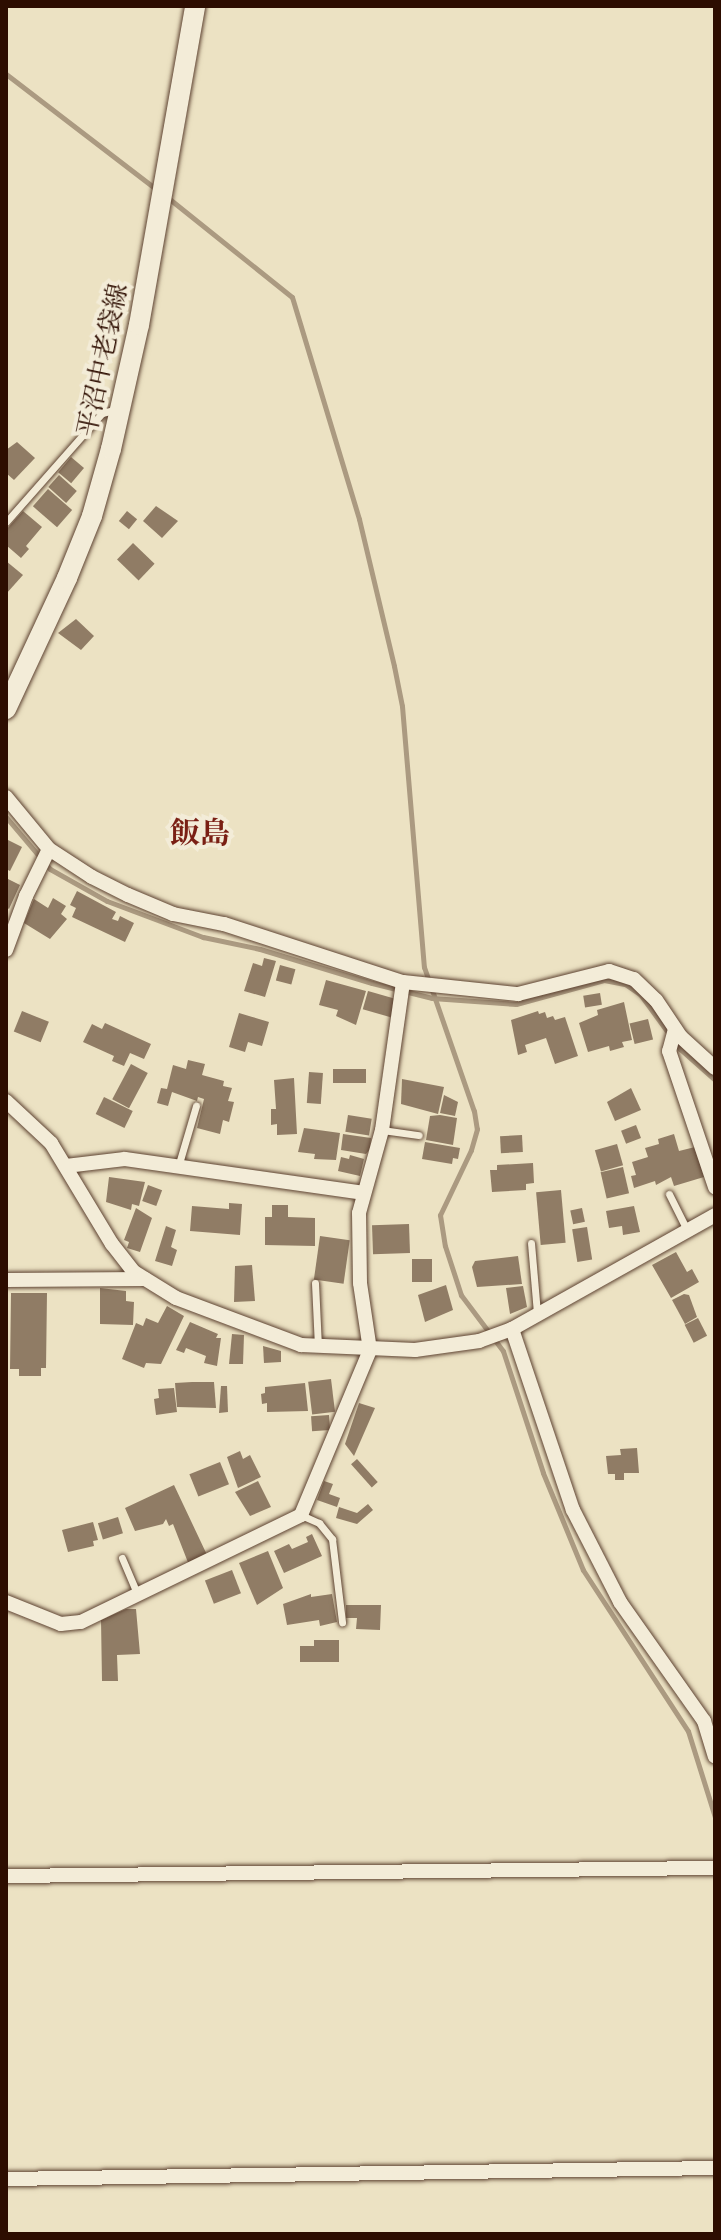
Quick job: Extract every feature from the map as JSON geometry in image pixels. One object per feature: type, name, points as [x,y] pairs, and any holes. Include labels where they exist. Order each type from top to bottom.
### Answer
[{"type":"main road","name":"平沼中老袋線","points":[[9,695],[92,516],[122,409],[195,6]]},
{"type":"street","points":[[6,797],[49,849],[92,877],[173,914],[224,924],[403,982],[518,994],[609,971],[634,979],[656,1000],[675,1029],[715,1068]]},
{"type":"street","points":[[6,950],[26,896],[49,849]]},
{"type":"street","points":[[6,1602],[61,1624],[81,1622],[301,1515],[370,1350],[357,1243],[363,1193],[382,1130],[403,982]]},
{"type":"street","points":[[675,1029],[669,1051],[715,1187]]},
{"type":"street","points":[[6,1101],[51,1143],[112,1244],[134,1272],[176,1298],[301,1345],[415,1350],[456,1345],[512,1329],[715,1215]]},
{"type":"street","points":[[66,1166],[125,1159],[363,1193]]},
{"type":"street","points":[[6,1280],[145,1279]]},
{"type":"street","points":[[512,1329],[573,1510],[620,1602],[704,1721],[715,1756]]},
{"type":"street","points":[[6,1876],[715,1868]]},
{"type":"street","points":[[6,2179],[715,2168]]},
{"type":"lane","points":[[6,522],[102,413],[122,409]]},
{"type":"lane","points":[[178,1167],[196,1106]]},
{"type":"lane","points":[[382,1130],[419,1135]]},
{"type":"lane","points":[[669,1194],[687,1230]]},
{"type":"lane","points":[[531,1243],[537,1313]]},
{"type":"lane","points":[[315,1283],[318,1346]]},
{"type":"lane","points":[[301,1515],[319,1523],[332,1539],[342,1622]]},
{"type":"lane","points":[[122,1558],[137,1594]]},
{"type":"building","points":[[17,442],[35,458],[14,480],[6,473],[6,450]]},
{"type":"building","points":[[71,457],[84,468],[71,483],[58,472]]},
{"type":"building","points":[[59,475],[77,491],[66,503],[48,487]]},
{"type":"building","points":[[48,489],[72,510],[57,527],[33,506]]},
{"type":"building","points":[[156,506],[178,521],[162,538],[143,521]]},
{"type":"building","points":[[23,511],[42,527],[26,546],[29,549],[21,558],[6,545],[6,530]]},
{"type":"building","points":[[127,511],[137,519],[129,529],[119,521]]},
{"type":"building","points":[[133,543],[155,564],[139,580],[117,560]]},
{"type":"building","points":[[6,561],[23,575],[6,594]]},
{"type":"building","points":[[76,619],[94,636],[81,650],[58,633]]},
{"type":"building","points":[[6,839],[22,847],[10,871],[6,869]]},
{"type":"building","points":[[6,878],[20,885],[9,909],[6,907]]},
{"type":"building","points":[[77,891],[116,912],[112,919],[118,921],[120,916],[134,923],[125,942],[72,917],[76,908],[70,905]]},
{"type":"building","points":[[53,898],[66,906],[61,914],[67,919],[50,939],[24,923],[34,899],[48,908]]},
{"type":"building","points":[[264,958],[276,961],[265,997],[244,991],[253,963],[262,966]]},
{"type":"building","points":[[280,965],[295,969],[291,985],[276,980]]},
{"type":"building","points":[[326,980],[366,991],[356,1025],[336,1016],[338,1010],[319,1005]]},
{"type":"building","points":[[368,991],[396,999],[391,1017],[363,1009]]},
{"type":"building","points":[[600,993],[602,1005],[585,1008],[583,996]]},
{"type":"building","points":[[624,1002],[632,1040],[622,1042],[624,1047],[610,1051],[609,1046],[588,1052],[579,1023],[598,1015],[597,1010]]},
{"type":"building","points":[[22,1011],[49,1022],[41,1042],[14,1031]]},
{"type":"building","points":[[538,1011],[539,1014],[545,1012],[547,1018],[553,1016],[555,1020],[565,1017],[578,1056],[555,1064],[546,1038],[525,1045],[527,1052],[518,1055],[511,1020]]},
{"type":"building","points":[[239,1013],[269,1022],[262,1046],[248,1042],[245,1052],[229,1047]]},
{"type":"building","points":[[648,1019],[653,1039],[635,1044],[630,1024]]},
{"type":"building","points":[[105,1023],[151,1044],[144,1059],[130,1053],[124,1066],[112,1061],[114,1056],[83,1042],[92,1024],[102,1029]]},
{"type":"building","points":[[188,1060],[205,1064],[202,1075],[224,1081],[223,1086],[232,1088],[228,1101],[234,1102],[229,1122],[223,1120],[220,1134],[197,1128],[204,1099],[198,1097],[197,1101],[172,1092],[168,1106],[157,1103],[161,1088],[167,1089],[173,1065],[186,1069]]},
{"type":"building","points":[[131,1064],[148,1073],[129,1108],[112,1099]]},
{"type":"building","points":[[333,1069],[366,1069],[366,1083],[333,1083]]},
{"type":"building","points":[[309,1072],[323,1073],[321,1104],[307,1103]]},
{"type":"building","points":[[294,1078],[297,1134],[277,1135],[277,1124],[271,1125],[271,1109],[276,1109],[274,1080]]},
{"type":"building","points":[[402,1079],[444,1087],[438,1114],[401,1104]]},
{"type":"building","points":[[631,1088],[641,1110],[615,1121],[607,1102]]},
{"type":"building","points":[[444,1095],[458,1102],[455,1116],[440,1113]]},
{"type":"building","points":[[104,1097],[133,1111],[124,1128],[96,1114]]},
{"type":"building","points":[[348,1115],[372,1119],[369,1136],[345,1132]]},
{"type":"building","points":[[430,1116],[457,1118],[453,1145],[426,1140]]},
{"type":"building","points":[[636,1125],[641,1138],[626,1144],[621,1131]]},
{"type":"building","points":[[304,1128],[340,1133],[336,1160],[314,1159],[315,1154],[298,1152]]},
{"type":"building","points":[[343,1134],[371,1138],[370,1149],[366,1154],[341,1150]]},
{"type":"building","points":[[674,1134],[679,1151],[695,1147],[704,1177],[674,1186],[671,1177],[656,1185],[655,1181],[634,1188],[631,1176],[636,1175],[632,1162],[648,1157],[645,1148],[659,1144],[658,1139]]},
{"type":"building","points":[[522,1135],[523,1152],[501,1153],[500,1136]]},
{"type":"building","points":[[425,1142],[460,1148],[458,1159],[453,1158],[452,1164],[422,1159]]},
{"type":"building","points":[[617,1144],[623,1165],[601,1171],[595,1150]]},
{"type":"building","points":[[350,1155],[364,1159],[360,1176],[338,1171],[341,1157],[349,1159]]},
{"type":"building","points":[[533,1163],[534,1183],[526,1184],[526,1190],[492,1192],[490,1170],[497,1170],[497,1165]]},
{"type":"building","points":[[623,1167],[629,1193],[607,1198],[601,1172]]},
{"type":"building","points":[[109,1177],[145,1182],[139,1206],[132,1204],[131,1210],[106,1202]]},
{"type":"building","points":[[148,1185],[162,1190],[156,1206],[142,1201]]},
{"type":"building","points":[[561,1190],[566,1243],[541,1245],[536,1192]]},
{"type":"building","points":[[229,1203],[242,1204],[240,1235],[190,1231],[192,1206],[229,1209]]},
{"type":"building","points":[[272,1205],[288,1205],[288,1217],[315,1218],[315,1246],[265,1245],[265,1217],[272,1217]]},
{"type":"building","points":[[634,1206],[640,1232],[623,1235],[622,1226],[609,1228],[606,1211]]},
{"type":"building","points":[[136,1208],[152,1218],[140,1252],[127,1248],[129,1242],[124,1240]]},
{"type":"building","points":[[582,1208],[585,1222],[573,1224],[570,1210]]},
{"type":"building","points":[[409,1224],[410,1253],[373,1254],[372,1225]]},
{"type":"building","points":[[166,1226],[176,1230],[171,1247],[177,1250],[172,1266],[155,1261]]},
{"type":"building","points":[[587,1227],[592,1260],[577,1262],[572,1229]]},
{"type":"building","points":[[320,1236],[350,1240],[344,1284],[314,1280]]},
{"type":"building","points":[[676,1252],[687,1272],[692,1269],[699,1282],[671,1298],[652,1265]]},
{"type":"building","points":[[518,1256],[522,1284],[477,1287],[472,1267],[475,1261]]},
{"type":"building","points":[[412,1259],[432,1259],[432,1282],[412,1282]]},
{"type":"building","points":[[252,1265],[255,1301],[234,1302],[235,1266]]},
{"type":"building","points":[[446,1285],[453,1310],[425,1322],[418,1295]]},
{"type":"building","points":[[523,1286],[527,1307],[510,1314],[506,1288]]},
{"type":"building","points":[[100,1288],[126,1291],[126,1301],[134,1302],[133,1325],[100,1324]]},
{"type":"building","points":[[11,1293],[47,1293],[46,1368],[41,1368],[41,1376],[19,1376],[19,1369],[10,1369]]},
{"type":"building","points":[[689,1295],[697,1317],[685,1324],[672,1300]]},
{"type":"building","points":[[167,1306],[184,1316],[161,1364],[146,1363],[144,1368],[122,1359],[136,1323],[143,1326],[146,1318],[158,1323]]},
{"type":"building","points":[[698,1318],[707,1336],[694,1343],[685,1325]]},
{"type":"building","points":[[190,1322],[221,1338],[217,1366],[204,1363],[206,1356],[186,1348],[184,1353],[176,1350]]},
{"type":"building","points":[[232,1334],[244,1335],[243,1364],[229,1364]]},
{"type":"building","points":[[263,1346],[281,1351],[281,1362],[264,1363]]},
{"type":"building","points":[[331,1379],[335,1412],[312,1415],[308,1382]]},
{"type":"building","points":[[214,1382],[216,1408],[177,1407],[175,1383]]},
{"type":"building","points":[[305,1383],[308,1411],[267,1412],[267,1403],[262,1404],[261,1394],[265,1393],[265,1387]]},
{"type":"building","points":[[221,1386],[227,1386],[228,1412],[219,1413]]},
{"type":"building","points":[[174,1388],[177,1412],[156,1415],[154,1399],[159,1398],[158,1389]]},
{"type":"building","points":[[359,1403],[375,1408],[354,1456],[345,1444]]},
{"type":"building","points":[[329,1415],[330,1430],[312,1431],[311,1416]]},
{"type":"building","points":[[637,1448],[639,1473],[624,1473],[624,1480],[615,1480],[615,1474],[608,1474],[606,1456],[621,1455],[620,1449]]},
{"type":"building","points":[[240,1451],[243,1459],[250,1455],[261,1477],[238,1488],[227,1457]]},
{"type":"building","points":[[357,1459],[378,1482],[372,1487],[351,1464]]},
{"type":"building","points":[[220,1462],[229,1484],[198,1497],[189,1474]]},
{"type":"building","points":[[258,1481],[271,1507],[250,1516],[235,1492]]},
{"type":"building","points":[[324,1481],[333,1484],[329,1494],[340,1498],[337,1507],[317,1500]]},
{"type":"building","points":[[174,1485],[208,1557],[189,1565],[173,1524],[169,1526],[166,1519],[163,1524],[135,1531],[125,1508]]},
{"type":"building","points":[[368,1504],[373,1510],[357,1524],[336,1518],[339,1507],[357,1513]]},
{"type":"building","points":[[118,1517],[123,1533],[103,1539],[98,1523]]},
{"type":"building","points":[[93,1522],[98,1540],[93,1541],[94,1546],[68,1552],[62,1530]]},
{"type":"building","points":[[312,1534],[322,1556],[284,1573],[274,1551],[289,1544],[292,1549],[308,1542],[306,1537]]},
{"type":"building","points":[[268,1551],[283,1588],[257,1605],[239,1563]]},
{"type":"building","points":[[232,1570],[241,1593],[214,1604],[205,1580]]},
{"type":"building","points":[[311,1594],[311,1597],[332,1594],[337,1622],[320,1626],[319,1620],[287,1625],[283,1604]]},
{"type":"building","points":[[346,1605],[381,1605],[380,1630],[356,1629],[357,1618],[346,1618]]},
{"type":"building","points":[[126,1609],[136,1609],[140,1654],[117,1655],[118,1681],[102,1681],[101,1620]]},
{"type":"building","points":[[314,1640],[339,1640],[339,1662],[300,1662],[300,1646],[314,1646]]},
{"type":"waterway","points":[[6,74],[156,189]]},
{"type":"waterway","points":[[167,197],[292,297],[359,519],[394,666],[402,706],[424,967],[474,1111],[477,1129],[471,1150],[440,1215],[445,1246],[461,1295],[503,1351],[543,1473],[583,1570],[688,1731],[715,1817]]},
{"type":"waterway","points":[[6,817],[50,869],[107,901],[203,937],[260,949],[372,983],[432,998],[516,1004],[604,980],[625,984],[640,994],[680,1049],[715,1080]]},
{"type":"district","name":"飯島","points":[[200,833]]}]
